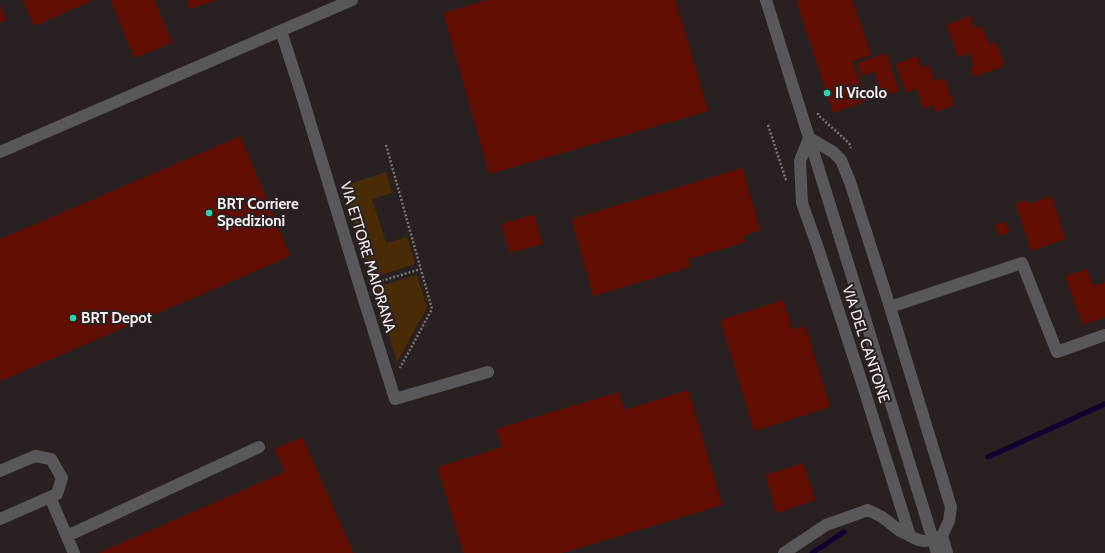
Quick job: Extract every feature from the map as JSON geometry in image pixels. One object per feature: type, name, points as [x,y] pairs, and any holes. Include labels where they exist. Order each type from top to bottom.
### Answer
[{"type":"street","points":[[0,152],[352,0]]},
{"type":"street","name":"VIA DEL CANTONE","points":[[766,0],[937,553]]},
{"type":"street","name":"VIA ETTORE MAIORANA","points":[[281,31],[391,387]]},
{"type":"street","points":[[784,553],[826,525],[868,510],[882,517],[900,531],[926,542],[942,536],[950,521],[951,507],[890,306],[850,182],[841,160],[833,152],[809,138]]},
{"type":"street","name":"VIA DEL CANTONE","points":[[809,138],[800,161],[802,203],[863,386],[910,536]]},
{"type":"street","points":[[890,306],[1022,263],[1057,352],[1105,335]]},
{"type":"street","points":[[391,387],[395,399],[488,372]]},
{"type":"street","points":[[67,536],[259,447]]},
{"type":"street","points":[[0,471],[36,456],[51,459],[62,478],[57,494],[0,519]]},
{"type":"street","points":[[50,497],[74,553]]},
{"type":"street","points":[[942,536],[947,553]]},
{"type":"path","points":[[386,145],[432,308],[391,387]]},
{"type":"path","points":[[360,287],[422,269]]},
{"type":"shaded area","points":[[386,172],[392,193],[372,199],[386,243],[407,237],[415,264],[371,278],[343,186]]},
{"type":"shaded area","points":[[417,275],[427,308],[397,362],[374,288]]},
{"type":"building","points":[[22,0],[93,0],[34,26]]},
{"type":"building","points":[[110,0],[154,0],[172,43],[134,58]]},
{"type":"building","points":[[186,0],[217,0],[189,9]]},
{"type":"building","points":[[487,0],[675,0],[708,111],[489,174],[443,13]]},
{"type":"building","points":[[852,0],[871,55],[852,61],[866,101],[833,113],[796,1]]},
{"type":"building","points":[[0,6],[6,20],[0,23]]},
{"type":"building","points":[[969,16],[974,28],[981,26],[989,45],[996,42],[1004,66],[973,77],[970,68],[974,66],[969,53],[958,57],[946,25]]},
{"type":"building","points":[[886,53],[899,91],[882,97],[874,72],[861,76],[857,63]]},
{"type":"building","points":[[917,56],[921,68],[928,65],[934,81],[944,78],[954,105],[935,112],[933,105],[923,109],[916,89],[906,93],[895,64]]},
{"type":"building","name":"BRT Depot","points":[[240,136],[290,256],[0,381],[0,239]]},
{"type":"building","points":[[742,168],[760,230],[743,236],[745,242],[688,259],[690,267],[593,296],[571,219]]},
{"type":"building","points":[[1051,196],[1065,239],[1031,251],[1015,203],[1026,200],[1028,204]]},
{"type":"building","points":[[534,214],[542,244],[509,253],[501,224]]},
{"type":"building","points":[[1004,221],[1009,232],[999,236],[994,226]]},
{"type":"building","points":[[1087,269],[1093,286],[1105,282],[1105,317],[1082,325],[1065,276]]},
{"type":"building","points":[[783,300],[792,330],[805,326],[830,407],[754,431],[720,320]]},
{"type":"building","points":[[688,390],[722,505],[562,553],[463,553],[437,467],[502,447],[496,429],[618,392],[624,410]]},
{"type":"building","points":[[302,437],[353,553],[98,553],[284,472],[274,449]]},
{"type":"building","points":[[803,463],[815,500],[776,513],[765,475]]},
{"type":"waterway","points":[[988,457],[1105,404]]},
{"type":"waterway","points":[[812,553],[844,532]]},
{"type":"place","name":"Il Vicolo","points":[[827,93]]},
{"type":"place","name":"BRT Corriere Spedizioni","points":[[209,213]]},
{"type":"place","name":"BRT Depot","points":[[73,318]]}]
